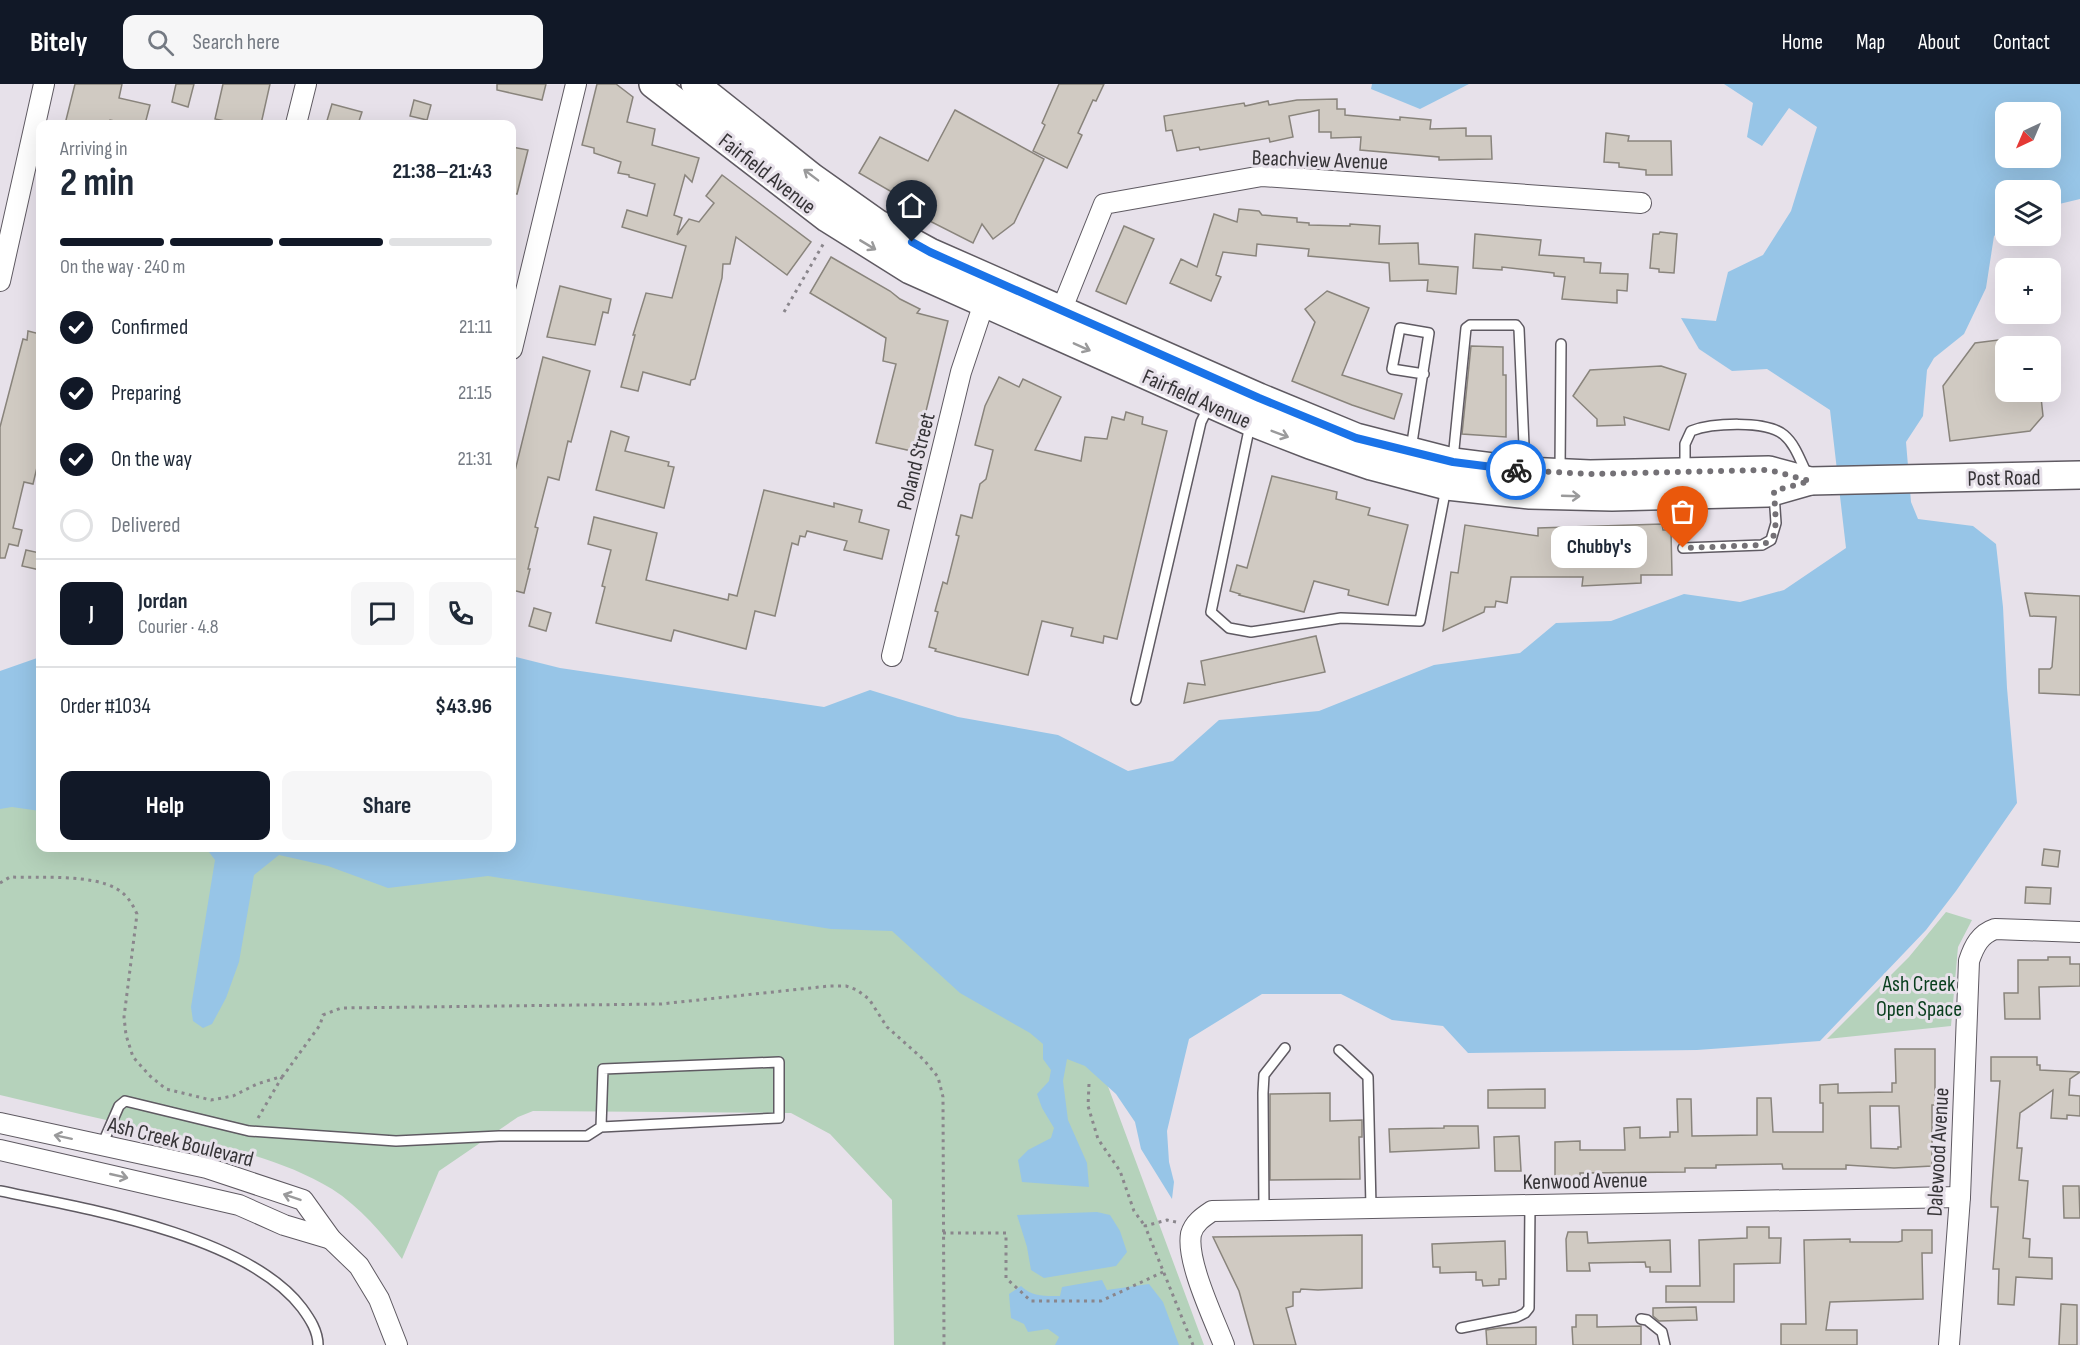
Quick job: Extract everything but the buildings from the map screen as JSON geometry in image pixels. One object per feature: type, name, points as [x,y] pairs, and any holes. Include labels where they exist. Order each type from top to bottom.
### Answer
[{"type":"main road","name":"Fairfield Avenue","points":[[653,84],[696,96],[832,218],[910,270],[988,291],[1255,410],[1371,466],[1450,474],[1525,471],[1769,470],[1818,481]]},
{"type":"main road","name":"Fairfield Avenue","points":[[1255,410],[1410,451],[1450,474],[1530,495],[1612,497],[1774,491],[1818,481],[1927,478]]},
{"type":"main road","name":"Post Road","points":[[1927,478],[2080,475]]},
{"type":"street","points":[[0,281],[44,84]]},
{"type":"street","points":[[297,120],[306,84]]},
{"type":"street","points":[[516,332],[576,84]]},
{"type":"street","name":"Beachview Avenue","points":[[1057,322],[1104,204],[1262,176],[1641,203]]},
{"type":"street","name":"Poland Street","points":[[892,656],[961,372],[988,291]]},
{"type":"street","name":"Dalewood Avenue","points":[[1949,1345],[1960,1197],[1969,961],[1974,946],[1987,932],[1995,929],[2080,932]]},
{"type":"street","name":"Ash Creek Boulevard","points":[[0,1123],[207,1168],[303,1200],[331,1239],[359,1266],[379,1299],[397,1345]]},
{"type":"street","name":"Ash Creek Boulevard","points":[[0,1150],[239,1205],[284,1225],[331,1239]]},
{"type":"street","name":"Kenwood Avenue","points":[[1195,1225],[1212,1211],[1264,1209],[1960,1197]]},
{"type":"street","points":[[1195,1225],[1191,1233],[1191,1245],[1198,1279],[1224,1345]]},
{"type":"lane","points":[[1255,410],[1211,612],[1228,628],[1251,632],[1341,618],[1420,621],[1450,474],[1466,328],[1470,325],[1516,325],[1519,329],[1525,471]]},
{"type":"lane","points":[[1410,451],[1424,374],[1429,333],[1400,328],[1392,369],[1424,374]]},
{"type":"lane","points":[[1560,472],[1561,344]]},
{"type":"lane","points":[[1136,700],[1202,422],[1215,392]]},
{"type":"lane","points":[[1684,471],[1684,444],[1691,431],[1709,426],[1766,426],[1784,435],[1818,481]]},
{"type":"lane","points":[[1683,548],[1762,545],[1771,540],[1776,523],[1774,491]]},
{"type":"lane","points":[[1264,1209],[1264,1075],[1285,1048]]},
{"type":"lane","points":[[1339,1050],[1368,1077],[1371,1207]]},
{"type":"lane","points":[[102,1145],[118,1106],[125,1101],[249,1131],[396,1141],[499,1136],[587,1136],[602,1127],[779,1118],[779,1062],[603,1069],[602,1127]]},
{"type":"lane","points":[[0,1191],[171,1232],[247,1264],[269,1277],[294,1297],[310,1320],[318,1339],[318,1345]]},
{"type":"lane","points":[[1461,1328],[1517,1317],[1529,1308],[1530,1205]]},
{"type":"lane","points":[[1641,1318],[1662,1332],[1665,1345]]},
{"type":"path","points":[[784,312],[832,218]]},
{"type":"path","points":[[0,883],[10,877],[86,879],[116,888],[130,900],[137,914],[124,1017],[126,1035],[132,1057],[166,1089],[211,1100],[233,1096],[257,1084],[283,1076]]},
{"type":"path","points":[[249,1131],[283,1076],[320,1025],[323,1016],[341,1008],[661,1004],[846,986],[857,990],[869,999],[887,1027],[924,1060],[938,1077],[943,1097],[944,1345]]},
{"type":"path","points":[[1089,1084],[1088,1106],[1098,1139],[1120,1171],[1134,1211],[1145,1226],[1193,1345]]},
{"type":"path","points":[[1145,1226],[1167,1220],[1195,1225]]},
{"type":"path","points":[[943,1233],[1006,1233],[1006,1278],[1031,1301],[1101,1300],[1163,1272]]},
{"type":"green space","points":[[36,718],[36,852],[516,852],[516,848],[885,883],[1080,1011],[1204,1345],[894,1345],[892,1200],[830,1134],[791,1113],[533,1111],[518,1117],[439,1171],[402,1259],[352,1204],[332,1189],[292,1169],[229,1148],[0,1095],[0,730]]},
{"type":"green space","name":"Ash Creek Open Space","points":[[1946,912],[1972,920],[1958,947],[1951,1026],[1827,1039],[1909,957]]},
{"type":"water","points":[[1372,84],[1469,84],[1420,109],[1371,89]]},
{"type":"water","points":[[1724,84],[2080,84],[2080,199],[2061,204],[2061,180],[1995,180],[1995,235],[1986,288],[1964,334],[1934,358],[1927,370],[1923,416],[1906,442],[1911,502],[1918,519],[1973,526],[1996,544],[2003,607],[2017,803],[1926,930],[1820,1041],[1697,1050],[1468,1053],[1443,1026],[1392,1020],[1341,994],[1262,994],[1189,1039],[1167,1131],[1169,1162],[1174,1182],[1172,1199],[1141,1149],[1135,1122],[1116,1094],[1085,1066],[1067,1059],[1063,1081],[1068,1120],[1087,1163],[1089,1187],[1022,1182],[1018,1160],[1028,1150],[1051,1138],[1054,1128],[1037,1094],[1049,1081],[1051,1070],[1043,1059],[1043,1044],[1030,1033],[960,993],[892,931],[831,929],[488,876],[388,888],[328,866],[279,855],[254,875],[239,962],[226,998],[212,1024],[203,1028],[193,1021],[191,1007],[215,860],[209,852],[516,852],[516,657],[560,668],[824,707],[870,690],[958,717],[1058,735],[1128,771],[1173,761],[1219,720],[1319,711],[1434,665],[1520,653],[1556,623],[1611,621],[1684,594],[1740,602],[1784,590],[1846,548],[1830,410],[1767,369],[1732,371],[1699,349],[1681,318],[1716,321],[1728,272],[1763,255],[1791,211],[1817,127],[1789,108],[1762,146],[1747,137],[1753,103]]},
{"type":"water","points":[[36,658],[36,810],[12,807],[0,809],[0,671]]},
{"type":"water","points":[[1097,1212],[1110,1215],[1120,1231],[1127,1252],[1116,1266],[1044,1278],[1031,1270],[1017,1215]]},
{"type":"water","points":[[1102,1280],[1107,1290],[1149,1284],[1163,1302],[1179,1345],[1055,1345],[1059,1337],[1048,1329],[1028,1332],[1024,1324],[1011,1318],[1009,1294],[1021,1286],[1034,1294],[1060,1296],[1062,1287]]},
{"type":"way so far","points":[[1516,470],[1590,474],[1769,470],[1810,481],[1774,491],[1776,523],[1774,534],[1771,540],[1762,545],[1683,548]]},
{"type":"place","name":"Chubby's","points":[[1683,548]]},
{"type":"route","points":[[912,242],[1259,398],[1356,438],[1453,462],[1516,470]]}]
